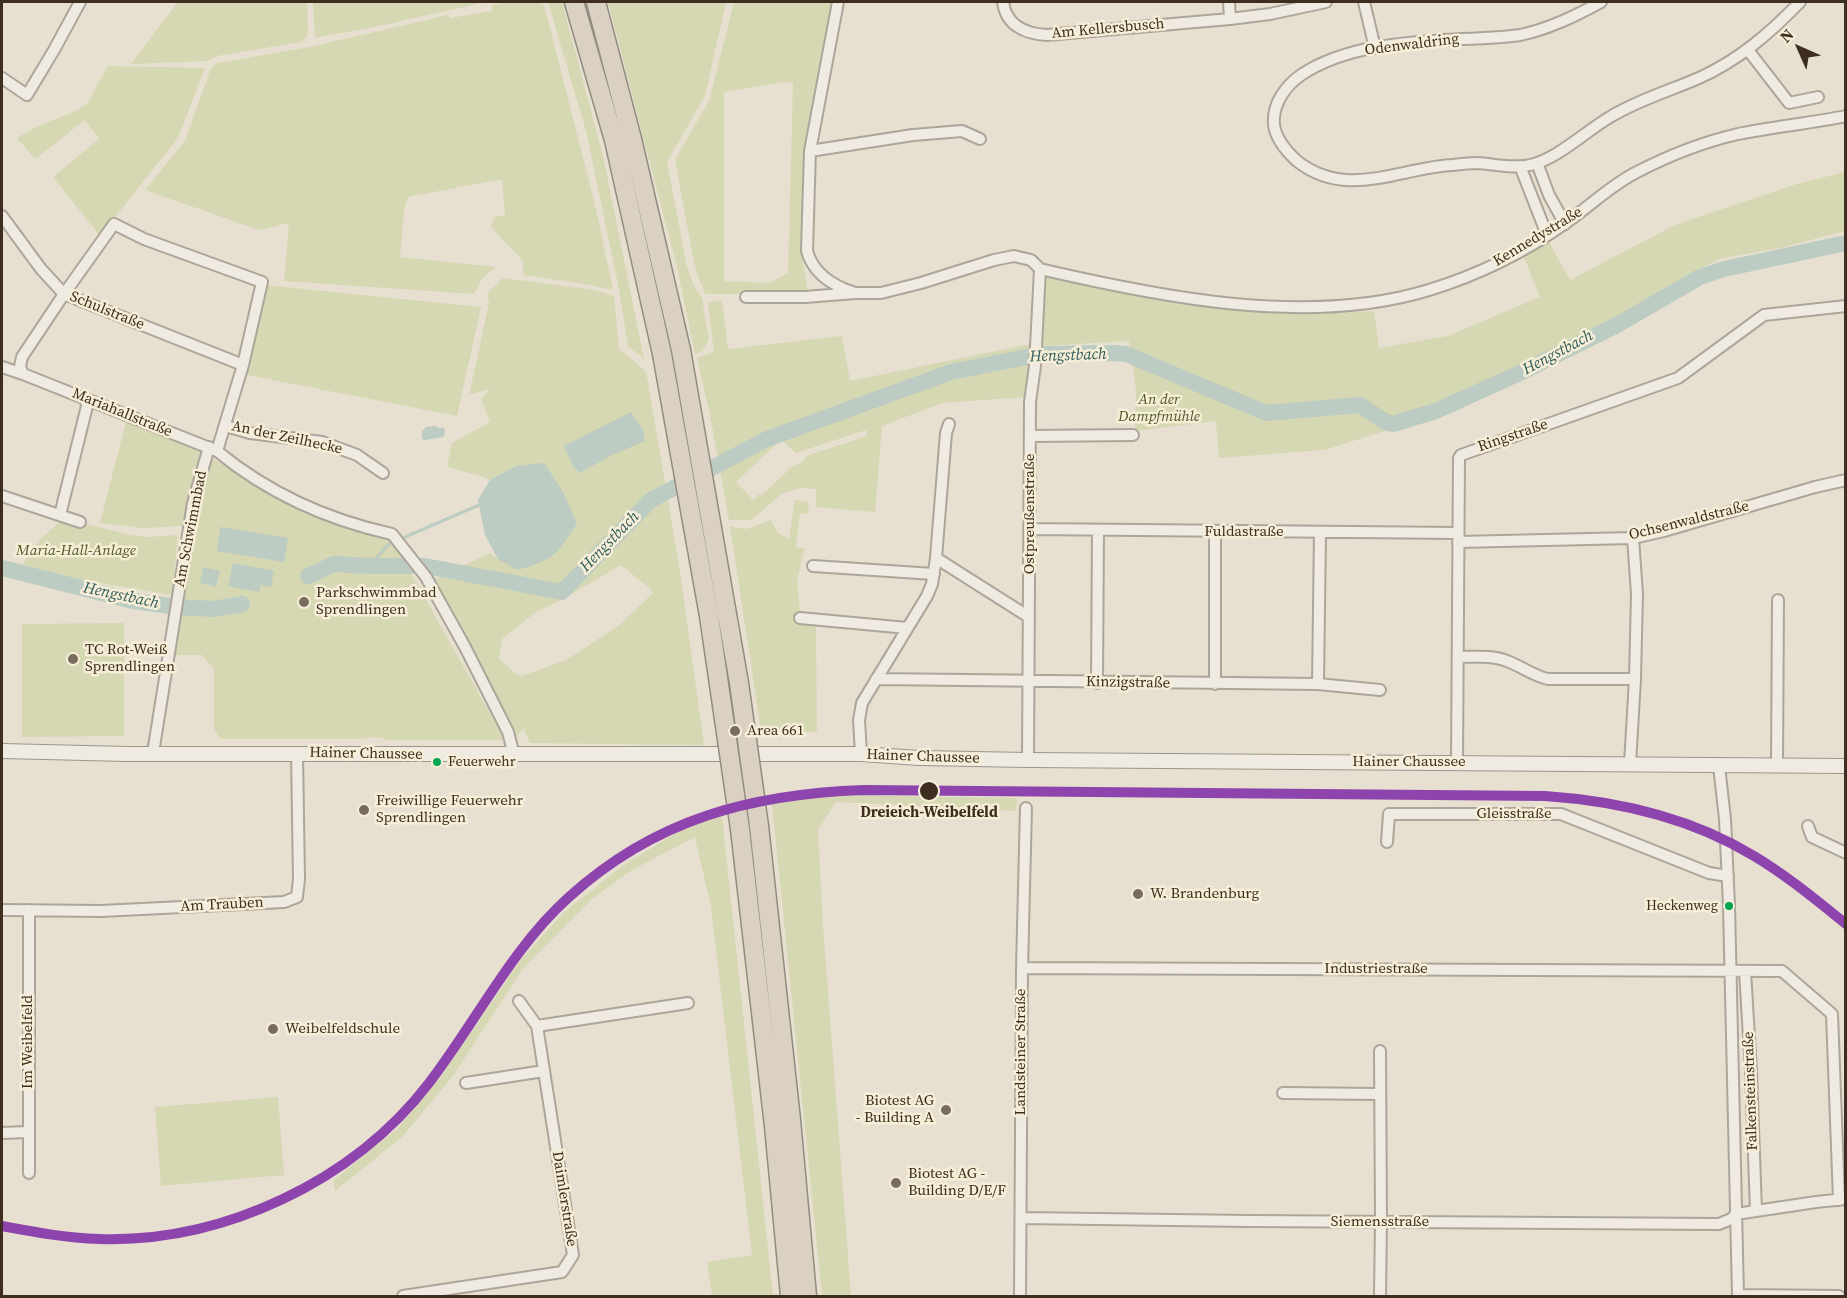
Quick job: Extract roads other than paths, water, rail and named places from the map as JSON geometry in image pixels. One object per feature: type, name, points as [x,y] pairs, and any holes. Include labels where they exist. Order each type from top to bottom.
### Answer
[{"type":"highway","points":[[574,2],[614,140],[662,354],[709,616],[740,829],[774,1126],[790,1296]]},
{"type":"highway","points":[[596,2],[642,180],[681,350],[739,683],[759,826],[807,1296]]},
{"type":"street","points":[[2,78],[27,94],[80,2]]},
{"type":"street","points":[[838,2],[810,151],[807,243],[809,257],[814,268],[824,277],[855,293]]},
{"type":"street","name":"Am Kellersbusch","points":[[1003,2],[1004,10],[1011,21],[1023,30],[1037,34],[1230,19],[1270,14],[1326,2]]},
{"type":"street","points":[[1229,2],[1230,19]]},
{"type":"street","points":[[1364,2],[1375,48]]},
{"type":"street","name":"Odenwaldring","points":[[1601,2],[1563,21],[1527,33],[1436,40],[1375,48],[1317,66],[1297,78],[1281,96],[1275,112],[1275,128],[1279,139],[1300,163],[1326,176],[1356,181],[1381,179],[1420,168],[1442,165],[1476,163],[1520,166],[1537,163],[1610,117],[1647,98],[1701,77],[1748,50],[1800,2]]},
{"type":"street","points":[[1748,50],[1789,103],[1818,97]]},
{"type":"street","name":"Kennedystraße","points":[[746,297],[806,297],[890,291],[1014,256],[1031,260],[1040,269],[1082,279],[1220,303],[1289,307],[1333,306],[1389,300],[1430,290],[1496,264],[1565,224],[1635,173],[1692,148],[1736,135],[1845,116]]},
{"type":"street","points":[[810,151],[913,135],[962,131],[980,139]]},
{"type":"street","points":[[1537,163],[1549,195],[1565,224]]},
{"type":"street","points":[[1520,166],[1547,235]]},
{"type":"street","name":"Schulstraße","points":[[2,216],[40,269],[64,294],[243,365]]},
{"type":"street","name":"An der Zeilhecke","points":[[64,294],[114,224],[144,239],[262,282],[243,365],[225,426],[250,433],[322,442],[357,455],[383,473]]},
{"type":"street","name":"Ostpreußenstraße","points":[[1028,760],[1031,529],[1029,436],[1040,269]]},
{"type":"street","points":[[23,374],[20,367],[22,357],[64,294]]},
{"type":"street","name":"Ringstraße","points":[[1457,762],[1459,458],[1465,453],[1678,378],[1764,315],[1845,306]]},
{"type":"street","name":"Mariahallstraße","points":[[2,367],[213,449],[232,463],[316,512],[361,527],[392,534],[417,567],[465,647],[508,732],[514,755]]},
{"type":"street","points":[[60,515],[87,406],[86,400]]},
{"type":"street","points":[[861,754],[860,711],[865,697],[931,589],[936,558],[946,433],[949,424]]},
{"type":"street","points":[[213,449],[225,426]]},
{"type":"street","points":[[1029,436],[1133,435]]},
{"type":"street","name":"Am Schwimmbad","points":[[153,753],[193,503],[213,449]]},
{"type":"street","name":"Ochsenwaldstraße","points":[[1458,538],[1633,538],[1845,480]]},
{"type":"street","points":[[2,496],[80,522]]},
{"type":"street","name":"Fuldastraße","points":[[1031,529],[1320,532],[1458,538]]},
{"type":"street","points":[[1097,683],[1098,530]]},
{"type":"street","points":[[1215,531],[1215,684]]},
{"type":"street","points":[[1318,684],[1320,532]]},
{"type":"street","points":[[1630,764],[1637,594],[1633,538]]},
{"type":"street","points":[[936,558],[1029,617]]},
{"type":"street","points":[[813,566],[934,574]]},
{"type":"street","points":[[1777,766],[1778,600]]},
{"type":"street","points":[[800,618],[907,628]]},
{"type":"street","points":[[1458,657],[1504,660],[1548,679],[1635,679]]},
{"type":"street","name":"Kinzigstraße","points":[[876,679],[1318,684],[1380,690]]},
{"type":"street","name":"Hainer Chaussee","points":[[2,751],[127,754],[861,754],[919,758],[1028,760],[1845,766]]},
{"type":"street","name":"Am Trauben","points":[[2,910],[101,911],[274,903],[297,897],[299,879],[297,753]]},
{"type":"street","points":[[1719,766],[1728,876],[1738,1296],[1839,1296]]},
{"type":"street","name":"Landsteiner Straße","points":[[1020,1296],[1022,968],[1026,808]]},
{"type":"street","name":"Gleisstraße","points":[[1387,842],[1389,814],[1561,814],[1709,873],[1728,876]]},
{"type":"street","points":[[1808,826],[1812,837],[1845,854]]},
{"type":"street","name":"Im Weibelfeld","points":[[28,910],[29,1173]]},
{"type":"street","name":"Industriestraße","points":[[1022,968],[1730,972],[1782,970],[1832,1014],[1842,1199]]},
{"type":"street","name":"Falkensteinstraße","points":[[1745,971],[1756,1211]]},
{"type":"street","name":"Daimlerstraße","points":[[403,1296],[562,1272],[573,1255],[537,1026],[519,1001]]},
{"type":"street","points":[[537,1026],[688,1003]]},
{"type":"street","points":[[1380,1051],[1380,1296]]},
{"type":"street","points":[[466,1083],[544,1071]]},
{"type":"street","points":[[1283,1093],[1379,1094]]},
{"type":"street","points":[[2,1133],[28,1132]]},
{"type":"street","name":"Siemensstraße","points":[[1021,1218],[1719,1224],[1736,1214],[1842,1199]]},
{"type":"waterway","name":"Hengstbach","points":[[308,576],[334,564],[425,566],[562,592],[651,500],[767,439],[951,372],[1042,354],[1126,354],[1266,413],[1360,405],[1393,424],[1436,411],[1522,372],[1617,325],[1700,277],[1724,269],[1846,243]]},
{"type":"waterway","points":[[405,537],[479,505]]},
{"type":"waterway","points":[[369,566],[389,544]]},
{"type":"waterway","name":"Hengstbach","points":[[2,568],[133,601],[214,609],[242,604]]},
{"type":"place","name":"Parkschwimmbad Sprendlingen","points":[[304,602]]},
{"type":"place","name":"TC Rot-Weiß Sprendlingen","points":[[73,659]]},
{"type":"place","name":"Area 661","points":[[735,731]]},
{"type":"place","name":"Feuerwehr","points":[[437,762]]},
{"type":"place","name":"Dreieich-Weibelfeld","points":[[929,791]]},
{"type":"place","name":"Freiwillige Feuerwehr Sprendlingen","points":[[364,810]]},
{"type":"place","name":"W. Brandenburg","points":[[1138,894]]},
{"type":"place","name":"Heckenweg","points":[[1729,906]]},
{"type":"place","name":"Weibelfeldschule","points":[[273,1029]]},
{"type":"place","name":"Biotest AG - Building A","points":[[946,1110]]},
{"type":"place","name":"Biotest AG - Building D/E/F","points":[[896,1183]]},
{"type":"park label","name":"An der Dampfmühle","points":[[1159,408]]},
{"type":"park label","name":"Maria-Hall-Anlage","points":[[76,551]]}]
